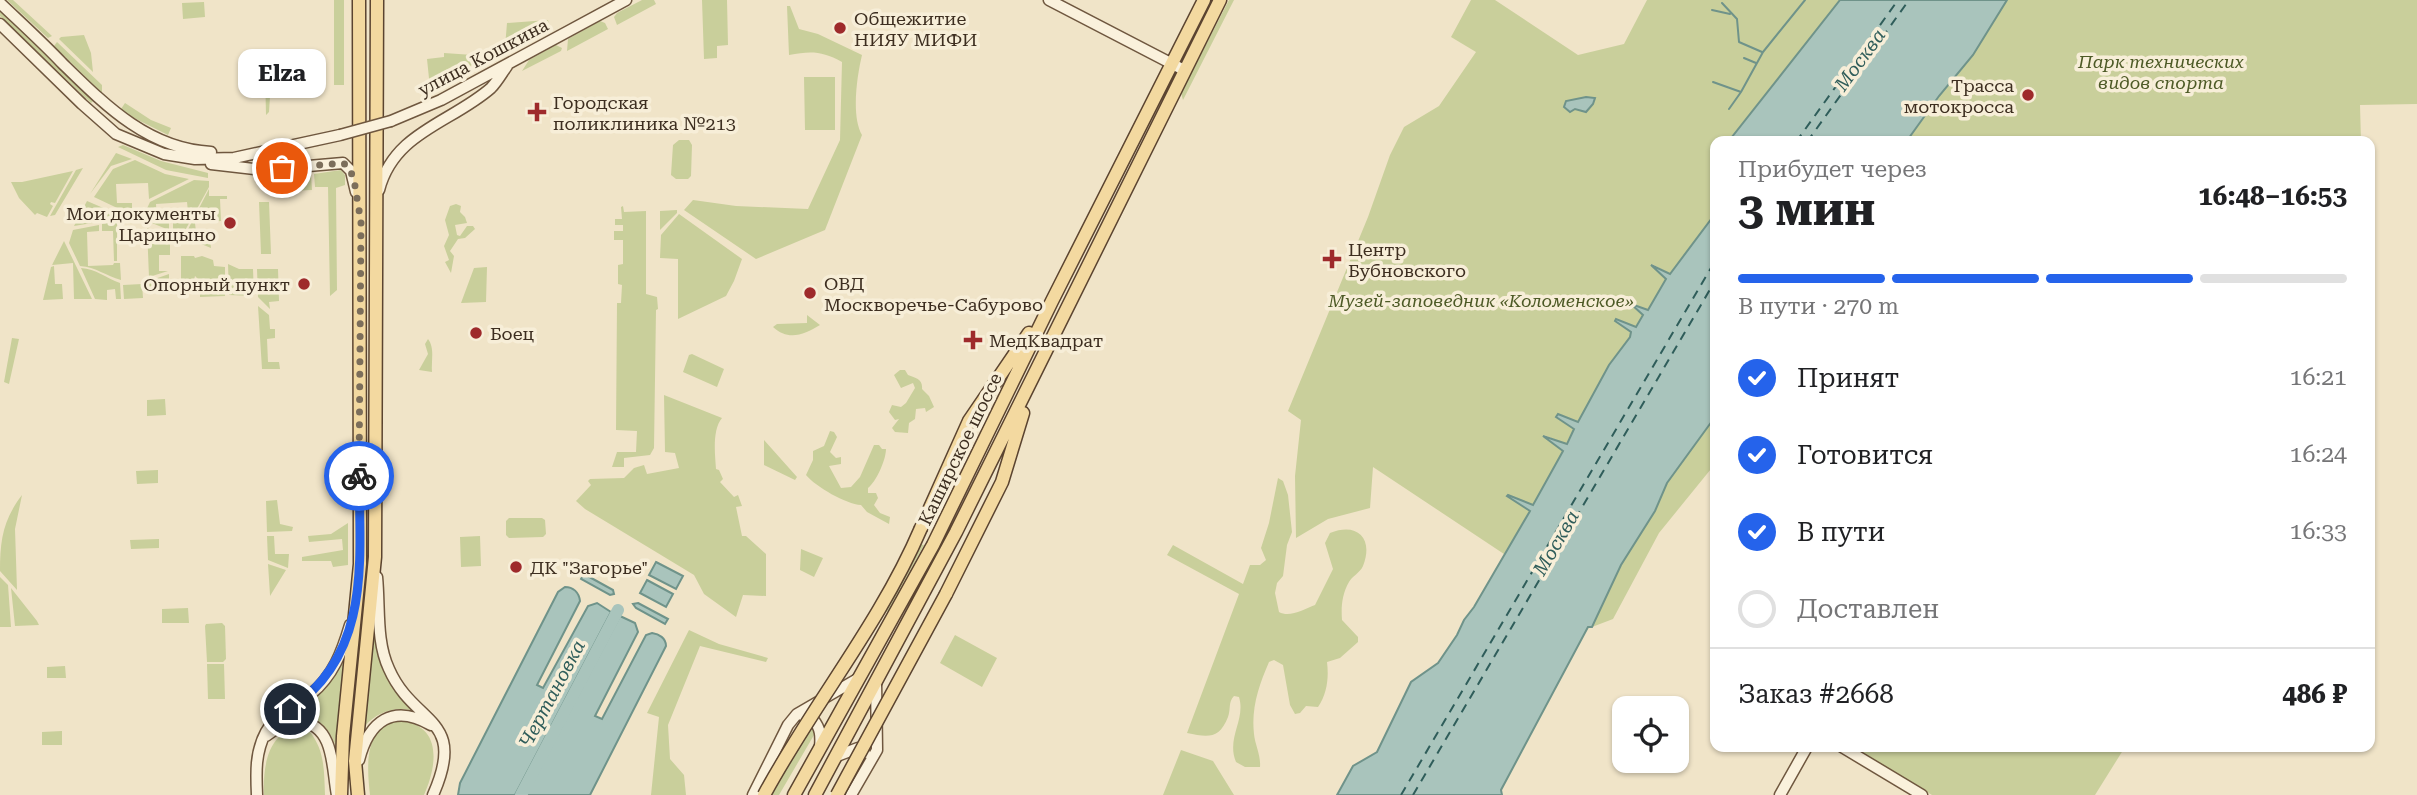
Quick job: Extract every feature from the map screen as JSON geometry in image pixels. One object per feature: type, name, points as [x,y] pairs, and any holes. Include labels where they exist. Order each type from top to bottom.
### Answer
[{"type":"main road","points":[[339,795],[360,564],[359,0]]},
{"type":"main road","points":[[377,0],[375,557],[381,643],[386,663],[399,687],[436,728],[444,746],[445,761],[433,795]]},
{"type":"main road","name":"улица Кошкина","points":[[259,152],[391,121],[441,100],[626,0]]},
{"type":"main road","points":[[1049,0],[1184,70]]},
{"type":"main road","name":"Каширское шоссе","points":[[794,795],[933,545],[1170,63],[1204,0]]},
{"type":"main road","name":"Каширское шоссе","points":[[815,795],[1032,382],[1220,0]]},
{"type":"main road","points":[[0,3],[125,122],[172,145],[196,151],[259,152]]},
{"type":"main road","points":[[0,24],[116,134],[164,154],[254,170],[343,163],[349,167],[354,180],[361,222]]},
{"type":"main road","points":[[377,201],[382,178],[392,159],[416,136],[492,87],[508,63]]},
{"type":"main road","points":[[195,159],[234,158],[259,152]]},
{"type":"main road","points":[[764,795],[789,751],[858,646],[906,560],[963,433],[983,398],[1052,301]]},
{"type":"main road","points":[[837,795],[905,666],[947,594],[1002,482],[1032,382]]},
{"type":"main road","points":[[358,795],[355,780],[357,735],[375,557]]},
{"type":"main road","points":[[257,795],[256,766],[262,741],[276,719],[311,695],[335,665],[344,646],[359,592]]},
{"type":"main road","points":[[753,795],[792,720],[805,708],[859,678]]},
{"type":"main road","points":[[851,795],[877,750],[876,681]]},
{"type":"main road","points":[[355,780],[362,748],[377,723],[402,715],[421,719],[436,728]]},
{"type":"main road","points":[[783,734],[795,721],[809,717],[816,722],[821,733],[820,749]]},
{"type":"main road","points":[[262,741],[274,730],[288,724],[300,722],[314,726],[327,742],[339,795]]},
{"type":"main road","points":[[837,756],[853,748],[863,750],[867,760],[864,772]]},
{"type":"main road","points":[[1780,795],[1804,752]]},
{"type":"main road","points":[[1850,752],[1922,795]]},
{"type":"green space","points":[[7,0],[13,0],[52,36],[48,38]]},
{"type":"green space","points":[[334,0],[344,0],[344,85],[334,85]]},
{"type":"green space","points":[[642,0],[654,0],[656,4],[617,25],[614,17],[617,13]]},
{"type":"green space","points":[[702,0],[727,0],[728,45],[717,46],[717,58],[704,59]]},
{"type":"green space","points":[[1229,0],[1234,0],[1183,100],[1181,93]]},
{"type":"green space","name":"Музей-заповедник «Коломенское»","points":[[1471,0],[1495,0],[1578,55],[1624,44],[1647,0],[1840,0],[1733,136],[1710,136],[1710,221],[1670,274],[1652,264],[1666,279],[1648,310],[1632,304],[1644,315],[1636,328],[1617,319],[1615,321],[1631,332],[1630,337],[1609,365],[1578,422],[1558,414],[1557,416],[1574,429],[1566,444],[1544,435],[1563,451],[1533,505],[1508,495],[1531,510],[1504,554],[1373,467],[1370,508],[1328,519],[1296,538],[1295,476],[1301,420],[1288,411],[1368,217],[1390,155],[1404,127],[1439,106],[1476,52],[1451,37]]},
{"type":"green space","name":"Парк технических видов спорта","points":[[2007,0],[2417,0],[2417,104],[2360,105],[2361,136],[1910,136],[1973,55]]},
{"type":"green space","points":[[204,2],[205,17],[183,19],[182,3]]},
{"type":"green space","points":[[787,6],[790,6],[799,29],[818,34],[862,55],[856,107],[862,135],[825,230],[756,259],[684,210],[693,200],[736,206],[808,209],[840,140],[842,62],[816,53],[789,55]]},
{"type":"green space","points":[[0,8],[94,100],[91,103],[0,16]]},
{"type":"green space","points":[[548,20],[549,24],[505,47],[507,23]]},
{"type":"green space","points":[[600,21],[605,23],[608,29],[567,51],[568,39]]},
{"type":"green space","points":[[84,35],[91,53],[93,72],[59,39]]},
{"type":"green space","points":[[57,42],[102,85],[102,93],[54,46]]},
{"type":"green space","points":[[556,45],[562,48],[561,51],[522,71],[529,60]]},
{"type":"green space","points":[[444,53],[473,55],[479,61],[430,88],[427,59],[444,57]]},
{"type":"green space","points":[[265,72],[276,72],[276,79],[281,80],[270,96],[269,112],[266,115]]},
{"type":"green space","points":[[804,77],[835,77],[835,130],[805,130]]},
{"type":"green space","points":[[125,103],[151,120],[171,128],[168,135],[130,116],[121,109]]},
{"type":"green space","points":[[679,140],[689,140],[692,145],[691,176],[688,179],[676,179],[671,175],[673,145]]},
{"type":"green space","points":[[123,145],[161,161],[208,173],[208,178],[166,170],[118,147]]},
{"type":"green space","points":[[116,153],[132,159],[111,166],[90,194]]},
{"type":"green space","points":[[135,160],[165,174],[189,179],[149,199],[148,183],[116,184],[117,203],[132,203],[132,215],[94,197],[113,169]]},
{"type":"green space","points":[[83,168],[55,215],[50,216],[76,170]]},
{"type":"green space","points":[[341,170],[345,175],[345,185],[336,188],[337,290],[330,296],[328,187],[315,187],[314,174]]},
{"type":"green space","points":[[73,171],[55,203],[51,202],[53,206],[47,217],[37,213],[35,215],[19,198],[11,182],[22,182]]},
{"type":"green space","points":[[311,175],[312,190],[288,191],[287,178]]},
{"type":"green space","points":[[194,180],[209,181],[209,187],[182,236],[173,232],[173,223],[189,222],[187,202],[156,204],[157,223],[169,223],[169,230],[142,219],[150,202]]},
{"type":"green space","points":[[209,189],[209,196],[227,196],[227,199],[220,199],[221,221],[195,223],[197,241],[210,240],[211,248],[184,237]]},
{"type":"green space","points":[[87,201],[115,213],[116,219],[74,226]]},
{"type":"green space","points":[[259,202],[269,202],[271,254],[261,254]]},
{"type":"green space","points":[[450,206],[461,206],[460,212],[467,223],[455,225],[457,235],[460,236],[467,226],[473,226],[475,229],[465,238],[458,239],[450,251],[454,256],[451,273],[445,262],[449,260],[444,246],[449,235],[445,220]]},
{"type":"green space","points":[[623,206],[624,212],[646,211],[646,294],[657,297],[658,309],[654,448],[650,455],[624,458],[624,467],[612,467],[617,452],[636,452],[637,431],[616,430],[617,303],[621,303],[622,285],[618,284],[618,265],[623,264],[623,240],[614,240],[614,231],[623,231],[623,225],[615,225],[615,219],[622,219]]},
{"type":"green space","points":[[677,210],[677,213],[660,230],[660,211]]},
{"type":"green space","points":[[679,214],[742,259],[726,296],[678,319],[678,259],[660,258],[661,235]]},
{"type":"green space","points":[[117,221],[117,261],[114,261],[113,231],[102,231],[102,224]]},
{"type":"green space","points":[[99,225],[99,231],[87,232],[88,266],[120,263],[121,280],[80,266],[69,243],[73,230]]},
{"type":"green space","points":[[147,228],[170,237],[170,255],[159,255],[159,271],[168,271],[149,277]]},
{"type":"green space","points":[[64,241],[92,299],[74,299],[73,263],[52,265]]},
{"type":"green space","points":[[181,256],[202,256],[213,260],[214,266],[225,267],[225,296],[200,297],[200,281],[195,276],[194,280],[181,280]]},
{"type":"green space","points":[[228,264],[239,269],[253,269],[254,296],[229,295]]},
{"type":"green space","points":[[54,266],[55,284],[62,284],[63,299],[43,300],[51,267]]},
{"type":"green space","points":[[487,267],[486,302],[461,303],[474,268]]},
{"type":"green space","points":[[81,268],[120,283],[121,299],[116,299],[115,289],[107,290],[107,300],[95,299]]},
{"type":"green space","points":[[257,269],[278,269],[279,301],[269,302],[270,309],[258,297]]},
{"type":"green space","points":[[169,274],[169,282],[149,293],[149,281]]},
{"type":"green space","points":[[142,284],[143,298],[124,299],[123,285]]},
{"type":"green space","points":[[258,306],[269,315],[270,329],[275,329],[275,338],[267,339],[268,362],[279,362],[280,369],[262,369]]},
{"type":"green space","points":[[807,315],[820,325],[796,335],[784,334],[773,327],[777,324],[807,323]]},
{"type":"green space","points":[[12,338],[19,339],[9,384],[4,382]]},
{"type":"green space","points":[[428,339],[432,350],[432,372],[419,370],[428,354],[425,344]]},
{"type":"green space","points":[[689,355],[724,369],[717,387],[683,372]]},
{"type":"green space","points":[[905,370],[908,375],[920,381],[934,407],[926,412],[925,408],[916,409],[915,419],[909,423],[908,433],[895,432],[892,428],[899,419],[895,420],[889,412],[892,405],[901,407],[906,403],[915,388],[913,383],[901,388],[894,375]]},
{"type":"green space","points":[[664,395],[722,418],[715,442],[716,469],[723,479],[720,482],[734,497],[738,495],[742,506],[736,507],[742,536],[746,536],[766,554],[766,596],[743,595],[736,617],[704,594],[694,575],[576,501],[591,485],[588,481],[590,479],[624,478],[634,468],[644,465],[647,474],[679,468],[675,453],[665,452]]},
{"type":"green space","points":[[165,399],[166,415],[147,416],[147,400]]},
{"type":"green space","points":[[1710,424],[1710,470],[1659,533],[1613,619],[1592,627],[1621,565],[1655,511],[1667,483]]},
{"type":"green space","points":[[830,431],[837,437],[830,452],[836,458],[841,457],[841,464],[829,466],[841,488],[851,487],[860,477],[874,445],[886,449],[882,465],[868,488],[868,493],[876,493],[878,498],[874,505],[880,513],[890,517],[889,524],[867,512],[861,505],[847,502],[832,494],[806,475],[813,460],[813,451],[824,446]]},
{"type":"green space","points":[[764,440],[797,477],[795,480],[764,465]]},
{"type":"green space","points":[[158,470],[158,483],[137,484],[136,471]]},
{"type":"green space","points":[[1278,478],[1283,481],[1288,495],[1292,532],[1287,545],[1283,576],[1277,583],[1275,593],[1279,612],[1292,613],[1315,605],[1333,569],[1325,543],[1330,533],[1340,530],[1355,531],[1365,540],[1366,556],[1362,568],[1347,587],[1342,620],[1358,637],[1358,642],[1340,658],[1327,662],[1327,686],[1321,702],[1318,707],[1306,706],[1300,713],[1295,714],[1290,705],[1283,665],[1274,660],[1269,662],[1259,688],[1254,715],[1254,734],[1260,767],[1245,767],[1236,762],[1233,745],[1240,713],[1239,697],[1232,698],[1228,717],[1221,730],[1206,736],[1187,733],[1239,594],[1167,555],[1173,545],[1243,584],[1250,565],[1260,565],[1266,560],[1261,548]]},
{"type":"green space","points":[[22,495],[15,529],[17,590],[0,571],[0,560],[7,522]]},
{"type":"green space","points":[[277,500],[280,524],[293,527],[292,531],[267,532],[266,501]]},
{"type":"green space","points":[[509,518],[542,518],[545,520],[546,534],[543,537],[509,538],[506,535],[506,521]]},
{"type":"green space","points":[[348,523],[348,565],[333,567],[331,561],[302,561],[302,557],[343,550],[342,539],[309,542],[308,536],[331,534]]},
{"type":"green space","points":[[267,536],[274,536],[275,554],[289,554],[288,568],[268,560]]},
{"type":"green space","points":[[480,536],[481,566],[461,567],[460,537]]},
{"type":"green space","points":[[159,539],[159,548],[131,549],[130,540]]},
{"type":"green space","points":[[919,544],[924,545],[888,611],[884,613]]},
{"type":"green space","points":[[801,549],[823,558],[814,577],[800,570]]},
{"type":"green space","points":[[268,564],[286,570],[270,596],[270,595]]},
{"type":"green space","points":[[0,577],[8,585],[11,627],[0,627]]},
{"type":"green space","points":[[11,588],[37,621],[39,625],[15,626]]},
{"type":"green space","points":[[188,608],[189,623],[162,623],[162,609]]},
{"type":"green space","points":[[222,623],[225,626],[226,659],[223,662],[207,662],[205,626]]},
{"type":"green space","points":[[375,627],[377,643],[417,712],[396,709],[376,716],[365,726]]},
{"type":"green space","points":[[689,630],[719,644],[768,658],[766,662],[700,646],[668,725],[670,759],[684,775],[686,795],[651,795],[659,717],[647,713]]},
{"type":"green space","points":[[955,635],[997,658],[982,687],[940,663]]},
{"type":"green space","points":[[344,656],[337,748],[328,731],[319,722],[290,714]]},
{"type":"green space","points":[[207,664],[224,664],[225,699],[208,699]]},
{"type":"green space","points":[[65,666],[66,678],[47,678],[47,667]]},
{"type":"green space","points":[[400,721],[414,724],[424,730],[430,739],[433,749],[432,772],[424,795],[370,795],[368,761],[373,739],[379,730],[388,724]]},
{"type":"green space","points":[[806,724],[813,727],[814,735],[779,795],[762,795]]},
{"type":"green space","points":[[293,729],[310,732],[319,746],[325,795],[264,795],[268,756],[277,739]]},
{"type":"green space","points":[[62,731],[62,745],[42,745],[42,732]]},
{"type":"green space","points":[[1181,750],[1213,761],[1234,795],[1163,795]]},
{"type":"green space","points":[[1859,752],[2122,752],[2095,795],[1932,795]]},
{"type":"water","name":"Москва","points":[[1840,0],[2007,0],[1973,55],[1910,136],[1733,136]]},
{"type":"water","points":[[1595,98],[1586,112],[1575,109],[1570,112],[1564,107],[1566,101]]},
{"type":"water","name":"Москва","points":[[1710,221],[1710,424],[1667,483],[1655,511],[1621,565],[1592,627],[1588,627],[1501,790],[1502,795],[1337,795],[1353,766],[1377,752],[1411,682],[1438,663],[1474,607],[1530,511],[1507,496],[1533,505],[1563,451],[1543,436],[1567,444],[1574,429],[1556,417],[1558,414],[1578,422],[1609,365],[1630,337],[1631,332],[1615,321],[1616,319],[1636,327],[1643,315],[1631,304],[1648,310],[1666,279],[1651,265],[1670,274]]},
{"type":"water","points":[[656,562],[683,576],[676,589],[649,575]]},
{"type":"water","points":[[584,574],[613,590],[614,594],[610,595],[581,579]]},
{"type":"water","points":[[647,580],[673,594],[666,607],[640,593]]},
{"type":"water","points":[[565,587],[575,591],[580,601],[537,685],[543,688],[588,606],[597,603],[611,612],[515,795],[458,795],[460,783],[558,592]]},
{"type":"water","points":[[638,603],[668,619],[665,624],[636,608],[633,604]]},
{"type":"water","points":[[620,616],[635,623],[638,632],[595,716],[602,719],[646,635],[660,635],[666,646],[590,795],[525,795]]},
{"type":"waterway","points":[[1729,109],[1763,52],[1805,0]]},
{"type":"waterway","points":[[1722,3],[1737,19],[1739,42],[1762,52]]},
{"type":"waterway","points":[[1712,10],[1730,14]]},
{"type":"waterway","points":[[1744,58],[1756,63]]},
{"type":"waterway","points":[[1713,82],[1741,92]]},
{"type":"waterway","name":"Чертановка","points":[[521,795],[618,610]]},
{"type":"ferry route","points":[[1800,136],[1898,0]]},
{"type":"ferry route","points":[[1811,136],[1909,0]]},
{"type":"ferry route","points":[[1401,795],[1710,270]]},
{"type":"ferry route","points":[[1413,795],[1710,290]]},
{"type":"way so far","points":[[282,168],[338,162],[347,164],[354,180],[361,222],[359,476]]},
{"type":"place","name":"Общежитие НИЯУ МИФИ","points":[[840,28]]},
{"type":"place","name":"Трасса мотокросса","points":[[2028,95]]},
{"type":"place","name":"Городская поликлиника №213","points":[[537,112]]},
{"type":"place","name":"Elza","points":[[282,168]]},
{"type":"place","name":"Мои документы Царицыно","points":[[230,223]]},
{"type":"place","name":"Центр Бубновского","points":[[1332,259]]},
{"type":"place","name":"Опорный пункт","points":[[304,284]]},
{"type":"place","name":"ОВД Москворечье-Сабурово","points":[[810,293]]},
{"type":"place","name":"Боец","points":[[476,333]]},
{"type":"place","name":"МедКвадрат","points":[[973,340]]},
{"type":"place","name":"ДК \"Загорье\"","points":[[516,567]]},
{"type":"route","points":[[290,709],[311,695],[324,681],[340,656],[346,638],[359,592],[359,476]]}]
